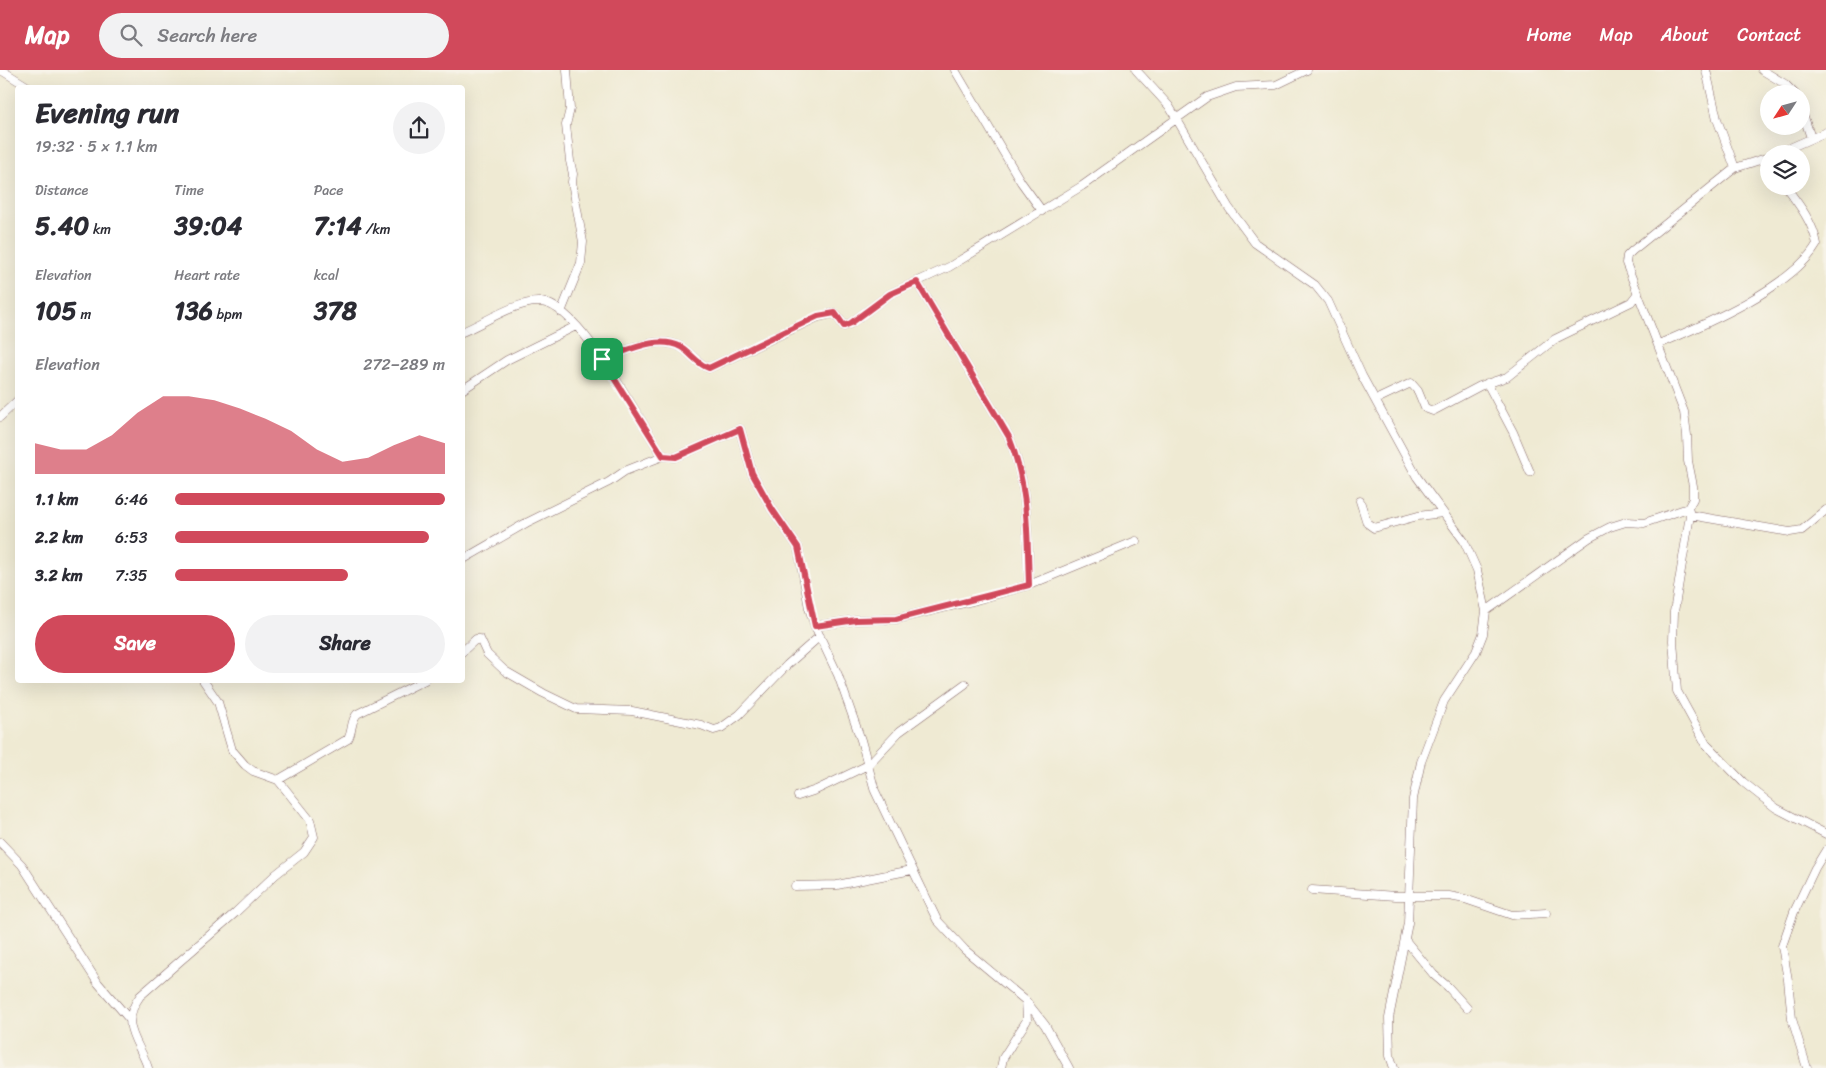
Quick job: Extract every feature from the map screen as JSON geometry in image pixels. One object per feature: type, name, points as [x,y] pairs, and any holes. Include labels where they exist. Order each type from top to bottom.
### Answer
[{"type":"street","points":[[2,70],[25,85]]},
{"type":"street","points":[[561,312],[581,263],[583,242],[572,182],[573,174],[566,125],[570,109],[568,70]]},
{"type":"street","points":[[955,70],[1021,182],[1042,211]]},
{"type":"street","points":[[1136,70],[1158,93],[1177,119],[1241,226],[1255,243],[1315,285],[1328,301],[1375,400],[1426,492],[1464,541],[1472,557],[1486,611],[1483,634],[1476,652],[1444,701],[1421,762],[1414,799],[1411,896],[1406,941],[1389,1018],[1390,1056],[1394,1068]]},
{"type":"street","points":[[602,359],[665,341],[684,349],[704,367],[709,368],[818,316],[835,313],[844,326],[851,323],[890,294],[949,267],[1082,186],[1207,97],[1224,89],[1276,85],[1307,70]]},
{"type":"street","points":[[1706,70],[1717,119],[1735,168]]},
{"type":"street","points":[[1762,70],[1786,85]]},
{"type":"street","points":[[1796,145],[1826,132]]},
{"type":"street","points":[[1760,160],[1735,168],[1627,256],[1628,272],[1680,398],[1686,422],[1688,461],[1693,499],[1689,511],[1674,612],[1673,641],[1677,692],[1706,744],[1743,782],[1776,808],[1826,834]]},
{"type":"street","points":[[1659,344],[1731,310],[1778,281],[1805,260],[1817,244],[1816,236],[1792,195]]},
{"type":"street","points":[[917,282],[1009,437],[1019,462],[1027,519],[1029,585]]},
{"type":"street","points":[[1375,400],[1411,384],[1418,391],[1425,408],[1433,411],[1487,383],[1506,376],[1555,339],[1630,302],[1638,293]]},
{"type":"street","points":[[465,331],[499,314],[528,303],[542,302],[561,312],[592,343],[663,456]]},
{"type":"street","points":[[465,388],[507,360],[576,326]]},
{"type":"street","points":[[1487,383],[1513,432],[1530,472]]},
{"type":"street","points":[[0,417],[15,403]]},
{"type":"street","points":[[465,557],[508,535],[526,523],[609,482],[625,471],[663,456],[676,457],[740,429],[752,473],[772,509],[798,547],[815,626],[838,675],[886,818],[937,920],[947,932],[1026,1001],[1044,1025],[1069,1068]]},
{"type":"street","points":[[1360,501],[1367,523],[1374,528],[1418,516],[1442,513]]},
{"type":"street","points":[[1486,611],[1589,538],[1610,527],[1626,522],[1644,522],[1689,511],[1790,532],[1802,530],[1826,510]]},
{"type":"street","points":[[815,626],[856,620],[896,619],[1029,585],[1136,541]]},
{"type":"street","points":[[465,649],[476,639],[480,639],[488,654],[505,671],[543,694],[576,709],[632,711],[701,725],[714,730],[727,725],[739,715],[788,665],[820,636]]},
{"type":"street","points":[[148,1068],[134,1041],[130,1020],[134,1005],[140,996],[311,844],[314,829],[310,820],[278,780],[253,771],[238,758],[228,740],[218,702],[205,683]]},
{"type":"street","points":[[278,780],[348,739],[352,733],[353,718],[357,714],[419,683]]},
{"type":"street","points":[[798,796],[816,790],[868,765],[899,732],[966,684]]},
{"type":"street","points":[[0,842],[22,865],[98,983],[130,1020]]},
{"type":"street","points":[[1807,1068],[1792,1018],[1782,946],[1794,912],[1815,868],[1826,850]]},
{"type":"street","points":[[796,886],[837,885],[912,870]]},
{"type":"street","points":[[1312,890],[1465,899],[1519,916],[1546,913]]},
{"type":"street","points":[[1406,941],[1434,976],[1448,987],[1466,1008]]},
{"type":"street","points":[[1001,1068],[1003,1058],[1027,1020],[1026,1001]]},
{"type":"route","points":[[917,282],[1009,437],[1019,462],[1023,476],[1027,519],[1029,585],[1016,590],[896,619],[856,620],[815,626],[809,608],[808,594],[798,547],[772,509],[752,473],[740,429],[676,457],[663,456],[602,359],[665,341],[684,349],[704,367],[709,368],[818,316],[835,313],[844,326],[851,323],[890,294],[917,282]]}]
